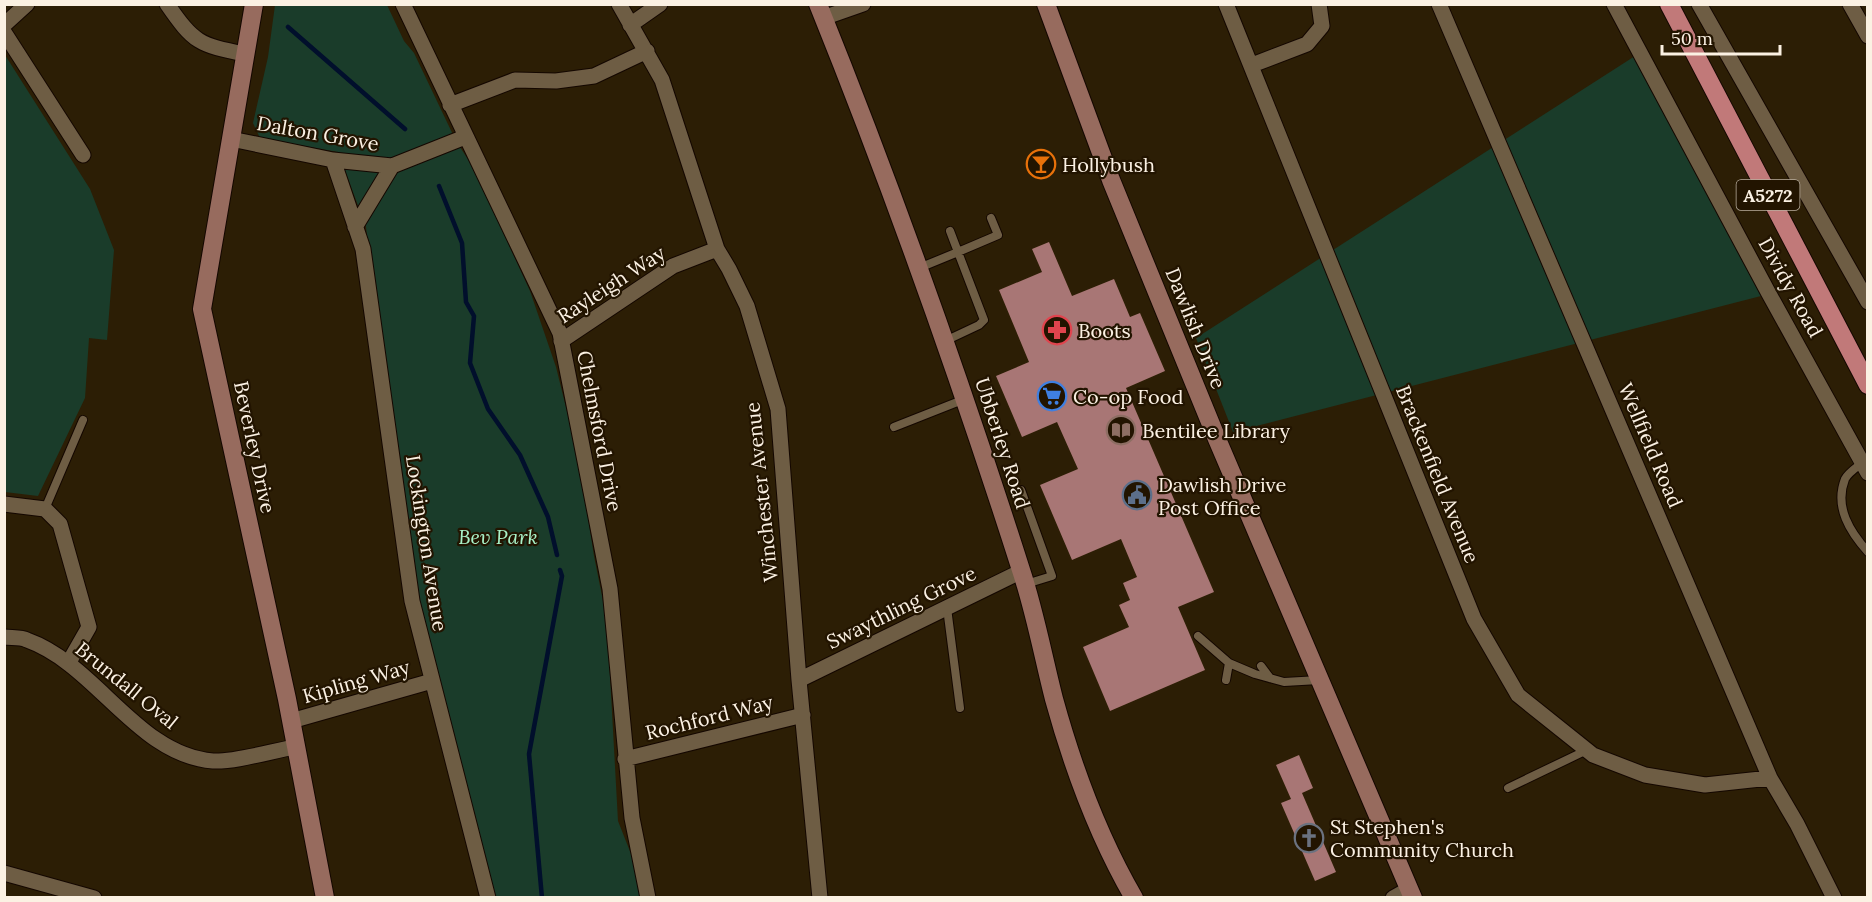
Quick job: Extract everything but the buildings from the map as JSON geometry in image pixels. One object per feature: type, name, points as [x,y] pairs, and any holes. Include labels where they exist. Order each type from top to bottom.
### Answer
[{"type":"main road","name":"Dividy Road","points":[[1669,4],[1868,386]]},
{"type":"street","points":[[4,25],[27,4]]},
{"type":"street","points":[[167,4],[183,28],[198,40],[217,49],[245,54]]},
{"type":"street","name":"Beverley Drive","points":[[254,4],[202,309],[291,721],[325,897]]},
{"type":"street","name":"Chelmsford Drive","points":[[403,4],[560,333],[610,589],[632,818],[648,897]]},
{"type":"street","name":"Winchester Avenue","points":[[619,4],[662,80],[717,249],[747,306],[778,409],[799,680],[820,897]]},
{"type":"street","points":[[630,25],[660,4]]},
{"type":"street","points":[[821,11],[863,4]]},
{"type":"street","name":"Brackenfield Avenue","points":[[1227,4],[1474,619],[1518,695],[1593,754],[1645,775],[1705,785],[1770,778]]},
{"type":"street","points":[[1252,65],[1307,44],[1322,26],[1319,4]]},
{"type":"street","name":"Wellfield Road","points":[[1439,4],[1770,778],[1797,824],[1834,897]]},
{"type":"street","name":"Dividy Road","points":[[1614,4],[1865,468]]},
{"type":"street","points":[[1700,4],[1868,302]]},
{"type":"street","points":[[1850,4],[1868,36]]},
{"type":"street","name":"Dawlish Drive","points":[[1050,6],[1111,180],[1217,439],[1411,893]]},
{"type":"street","name":"Ubberley Road","points":[[821,11],[888,183],[965,399],[1024,578],[1055,701],[1074,764],[1093,815],[1134,897]]},
{"type":"street","points":[[4,32],[83,155]]},
{"type":"street","points":[[450,105],[515,80],[556,81],[594,76],[646,51]]},
{"type":"street","name":"Dalton Grove","points":[[231,139],[333,160],[392,166],[465,137]]},
{"type":"street","name":"Lockington Avenue","points":[[333,160],[363,249],[412,602],[488,897]]},
{"type":"street","points":[[355,227],[392,166]]},
{"type":"street","name":"Rayleigh Way","points":[[561,341],[673,266],[717,249]]},
{"type":"street","points":[[4,504],[45,510],[60,524],[89,627],[69,662]]},
{"type":"street","name":"Swaythling Grove","points":[[799,680],[947,608],[1024,578]]},
{"type":"street","name":"Brundall Oval","points":[[4,637],[26,639],[69,662],[150,734],[166,746],[195,758],[215,761],[295,747]]},
{"type":"street","name":"Kipling Way","points":[[291,721],[432,681]]},
{"type":"street","name":"Rochford Way","points":[[625,759],[803,715]]},
{"type":"street","points":[[4,873],[94,897]]},
{"type":"street","points":[[1393,897],[1411,893]]},
{"type":"lane","points":[[918,269],[998,234],[991,218]]},
{"type":"lane","points":[[944,342],[979,325],[984,320],[950,231]]},
{"type":"lane","points":[[894,427],[965,399]]},
{"type":"lane","points":[[45,510],[83,420]]},
{"type":"lane","name":"Dividy Road","points":[[1865,468],[1846,478],[1841,506],[1850,532],[1868,552]]},
{"type":"lane","points":[[1020,490],[1052,576],[1024,578]]},
{"type":"lane","points":[[947,608],[960,708]]},
{"type":"lane","points":[[1198,636],[1229,663],[1270,678],[1284,682],[1321,679]]},
{"type":"lane","points":[[1226,680],[1229,663]]},
{"type":"lane","points":[[1261,666],[1270,678]]},
{"type":"lane","points":[[1508,788],[1587,750]]},
{"type":"green space","name":"Bev Park","points":[[275,5],[387,5],[404,41],[414,53],[456,141],[473,167],[530,291],[556,367],[579,460],[607,621],[618,821],[633,859],[641,897],[493,897],[411,569],[366,227],[338,152],[260,138],[253,123],[268,57]]},
{"type":"green space","points":[[5,55],[90,189],[114,250],[107,340],[89,338],[85,398],[38,496],[5,492]]},
{"type":"green space","points":[[1635,56],[1761,296],[1233,432],[1196,338]]},
{"type":"waterway","points":[[288,27],[405,129]]},
{"type":"waterway","points":[[439,186],[462,243],[466,302],[474,316],[470,363],[488,409],[520,455],[548,517],[557,555]]},
{"type":"waterway","points":[[542,898],[529,754],[562,576],[560,570]]},
{"type":"place","name":"Hollybush","points":[[1041,164]]},
{"type":"place","name":"Boots","points":[[1057,330]]},
{"type":"place","name":"Co-op Food","points":[[1052,396]]},
{"type":"place","name":"Bentilee Library","points":[[1121,430]]},
{"type":"place","name":"Dawlish Drive Post Office","points":[[1137,495]]},
{"type":"place","name":"St Stephen's Community Church","points":[[1309,838]]}]
